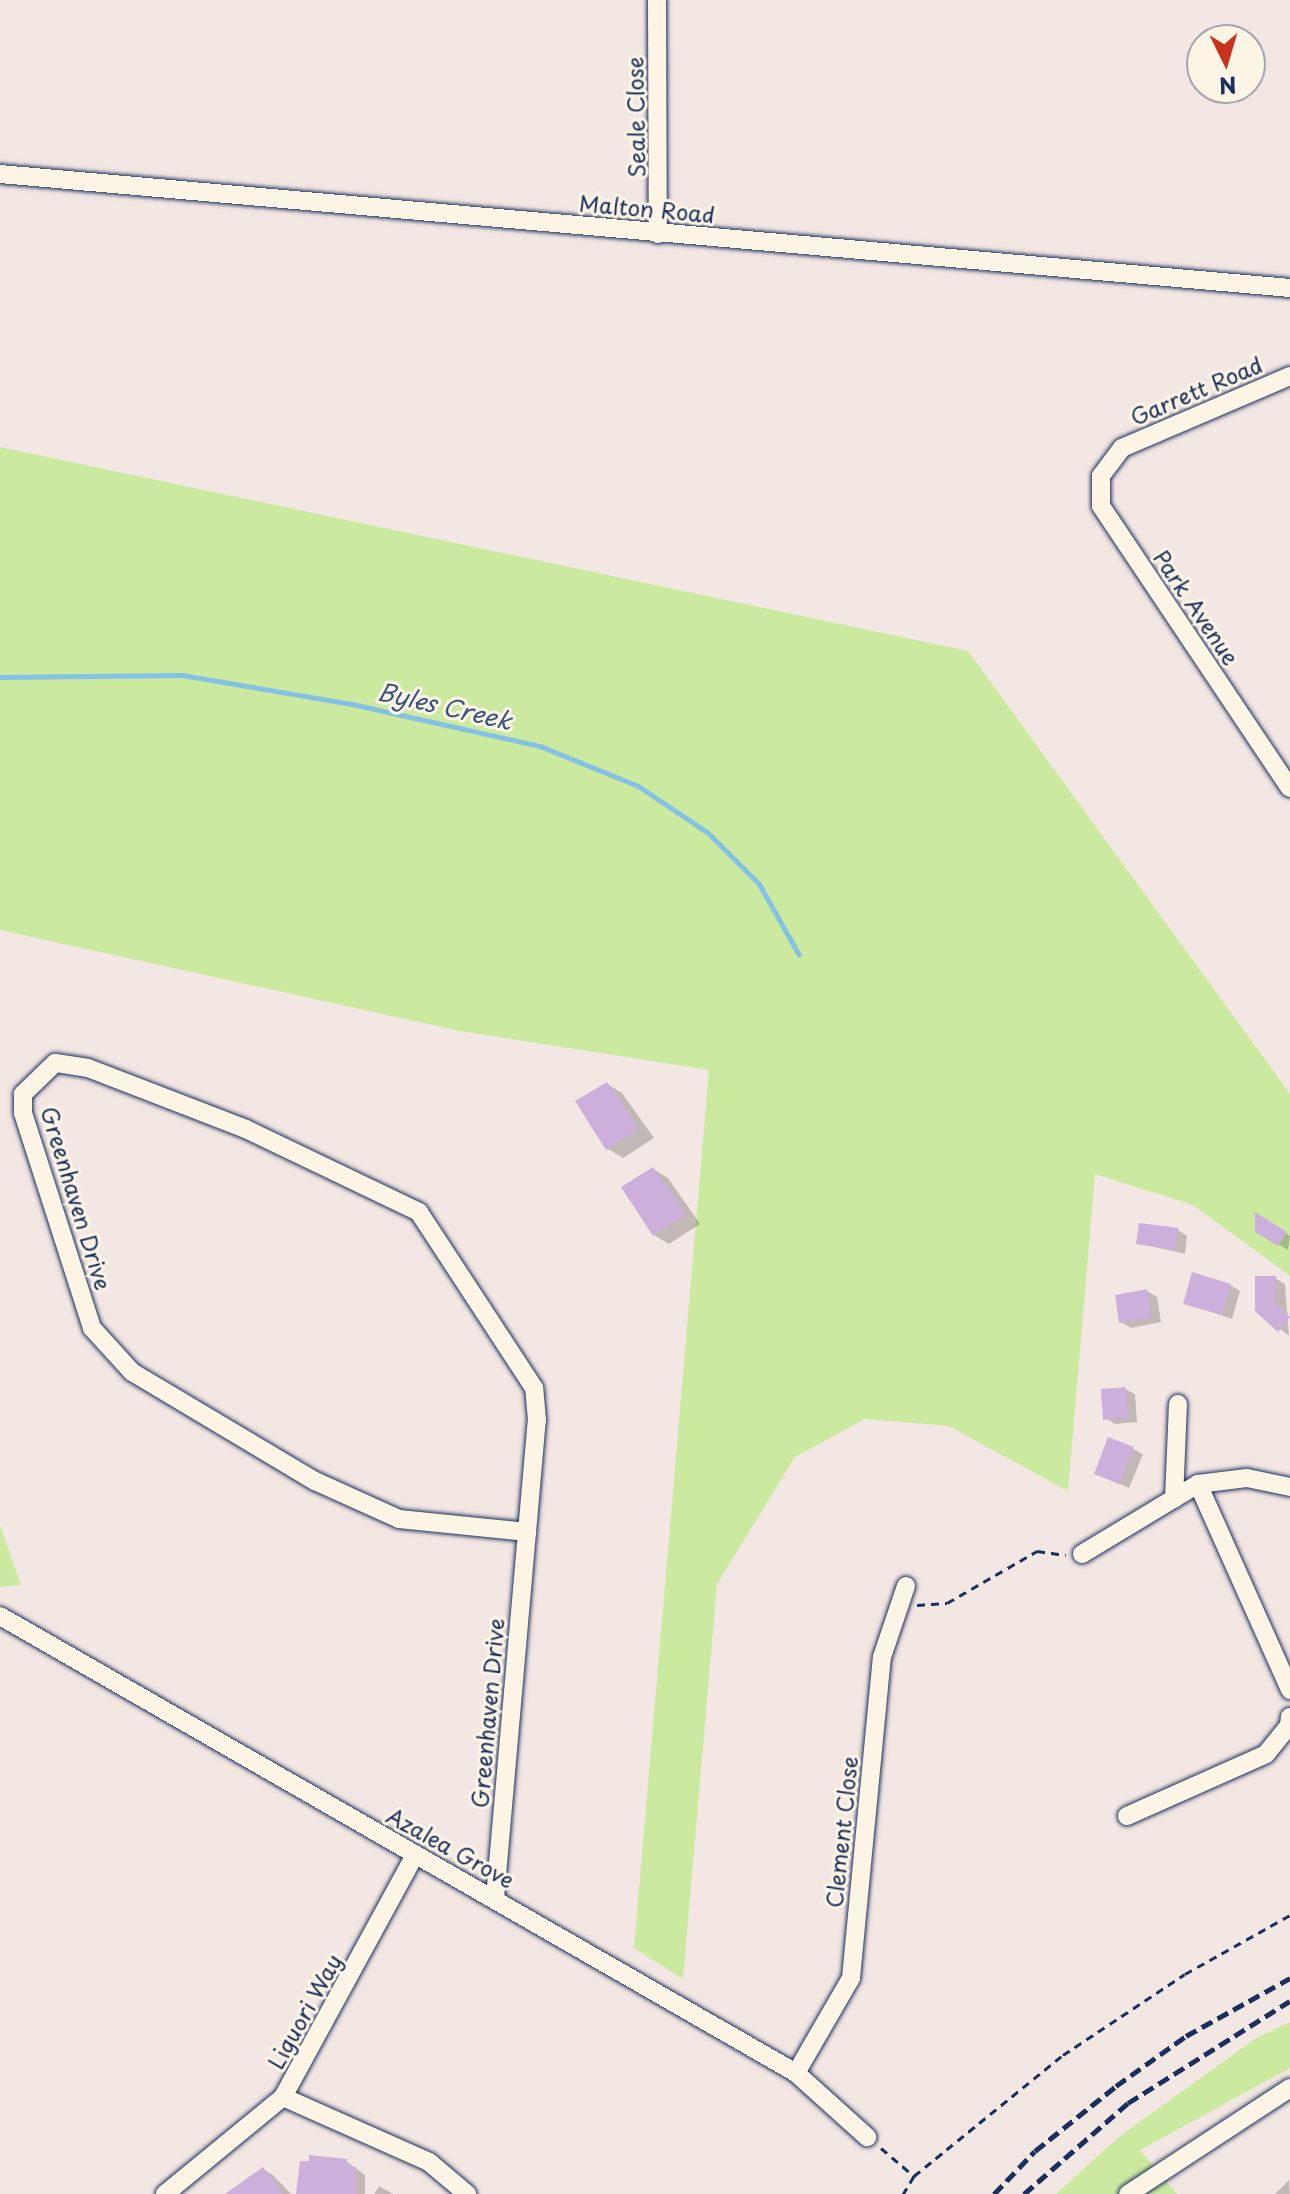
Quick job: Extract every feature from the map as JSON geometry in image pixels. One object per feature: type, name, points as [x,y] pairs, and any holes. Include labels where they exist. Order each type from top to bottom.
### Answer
[{"type":"street","name":"Seale Close","points":[[657,0],[658,234]]},
{"type":"street","name":"Malton Road","points":[[0,174],[1290,288]]},
{"type":"street","name":"Garrett Road","points":[[1122,448],[1290,376]]},
{"type":"street","name":"Park Avenue","points":[[1122,448],[1101,476],[1101,506],[1290,788]]},
{"type":"street","name":"Greenhaven Drive","points":[[495,1898],[537,1420],[534,1388],[419,1212],[246,1129],[88,1068],[55,1063],[23,1094],[23,1113],[92,1328],[132,1372],[315,1481],[399,1519],[527,1532]]},
{"type":"street","points":[[1174,1499],[1178,1404]]},
{"type":"street","points":[[1082,1554],[1198,1484],[1247,1478],[1290,1487]]},
{"type":"street","points":[[1198,1484],[1290,1690]]},
{"type":"street","name":"Clement Close","points":[[796,2073],[851,1978],[882,1657],[906,1586]]},
{"type":"street","name":"Azalea Grove","points":[[0,1616],[796,2073],[867,2137]]},
{"type":"street","points":[[1127,1816],[1266,1754],[1289,1726],[1290,1717]]},
{"type":"street","name":"Liguori Way","points":[[165,2194],[283,2097],[415,1855]]},
{"type":"street","points":[[1128,2194],[1290,2088]]},
{"type":"street","points":[[283,2097],[429,2162],[467,2194]]},
{"type":"path","points":[[899,1607],[947,1603],[1037,1551],[1082,1554]]},
{"type":"path","points":[[903,2194],[914,2176],[1063,2055],[1185,1974],[1290,1915]]},
{"type":"path","points":[[867,2137],[914,2176]]},
{"type":"green space","points":[[0,447],[968,651],[1290,1094],[1290,1276],[1193,1205],[1095,1174],[1068,1491],[949,1426],[865,1419],[795,1457],[717,1584],[683,1979],[634,1948],[709,1070],[460,1031],[0,930]]},
{"type":"green space","points":[[0,1525],[21,1585],[0,1587]]},
{"type":"green space","points":[[1290,2022],[1290,2068],[1140,2150],[1177,2194],[1056,2194],[1120,2136],[1255,2039]]},
{"type":"building","points":[[607,1082],[639,1129],[606,1150],[575,1101]]},
{"type":"building","points":[[653,1167],[686,1214],[653,1236],[621,1187]]},
{"type":"building","points":[[1255,1212],[1287,1232],[1278,1246],[1255,1232]]},
{"type":"building","points":[[1139,1223],[1178,1228],[1175,1250],[1136,1244]]},
{"type":"building","points":[[1192,1272],[1231,1284],[1222,1315],[1183,1304]]},
{"type":"building","points":[[1255,1276],[1276,1276],[1275,1303],[1290,1317],[1278,1332],[1255,1311]]},
{"type":"building","points":[[1147,1289],[1152,1317],[1119,1323],[1115,1295]]},
{"type":"building","points":[[1126,1387],[1128,1418],[1103,1420],[1101,1389]]},
{"type":"building","points":[[1108,1437],[1134,1447],[1119,1484],[1094,1474]]},
{"type":"building","points":[[309,2155],[347,2159],[347,2166],[356,2167],[356,2194],[296,2194],[300,2161],[309,2161]]},
{"type":"building","points":[[263,2167],[283,2194],[225,2194]]},
{"type":"waterway","name":"Byles Creek","points":[[0,677],[182,675],[352,704],[540,746],[638,786],[707,832],[759,884],[799,955]]},
{"type":"railway","points":[[994,2194],[1035,2151],[1116,2086],[1186,2036],[1290,1978]]},
{"type":"railway","points":[[1024,2194],[1128,2103],[1290,2001]]}]
